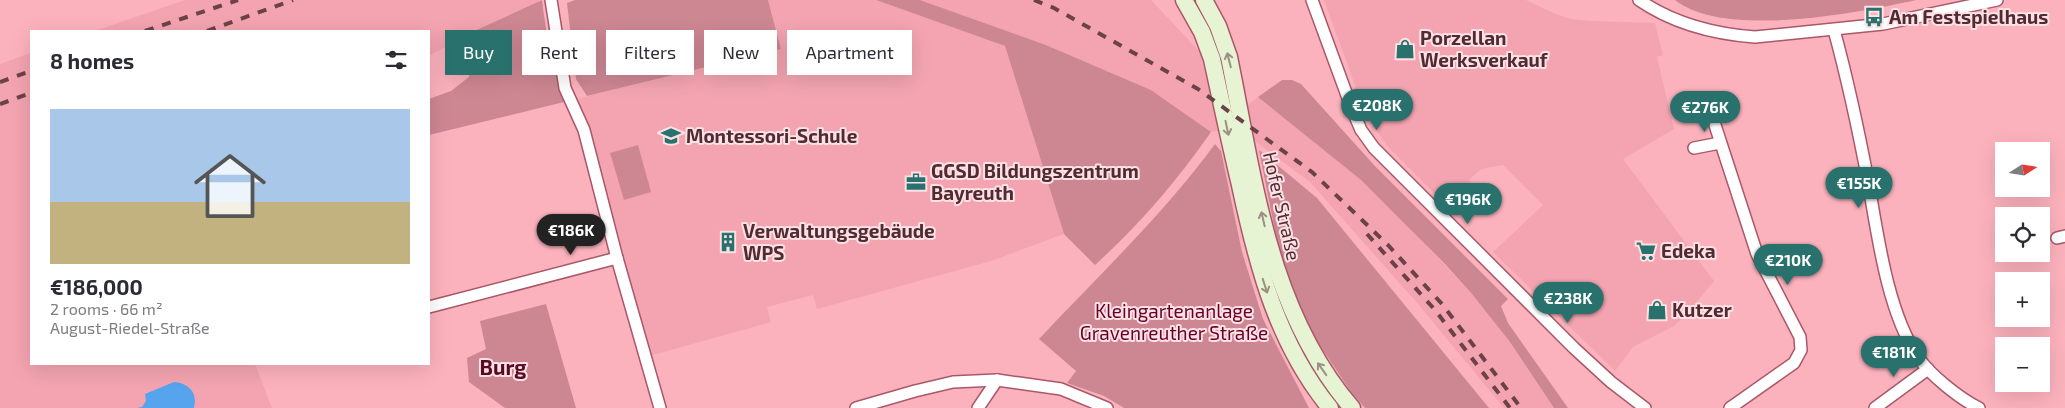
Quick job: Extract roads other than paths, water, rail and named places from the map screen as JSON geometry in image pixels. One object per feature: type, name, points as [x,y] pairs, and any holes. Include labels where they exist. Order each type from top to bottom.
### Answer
[{"type":"main road","name":"Hofer Straße","points":[[1184,0],[1202,32],[1212,59],[1254,253],[1275,315],[1298,362],[1321,401],[1330,408]]},
{"type":"main road","name":"Hofer Straße","points":[[1204,0],[1218,26],[1229,57],[1272,258],[1293,316],[1316,360],[1352,408]]},
{"type":"street","points":[[1312,0],[1352,109],[1361,130],[1374,148],[1574,348],[1611,382],[1645,408]]},
{"type":"street","points":[[1638,0],[1663,16],[1683,24],[1737,36],[1755,37],[1883,24],[1998,0]]},
{"type":"street","points":[[552,4],[565,88],[584,130],[617,258],[660,408]]},
{"type":"street","points":[[1834,30],[1850,89],[1890,290],[1900,321],[1910,342],[1928,369],[1979,408]]},
{"type":"street","points":[[1715,125],[1757,254],[1800,337],[1801,350],[1794,363],[1730,408]]},
{"type":"street","points":[[1694,148],[1720,143]]},
{"type":"street","points":[[430,307],[617,258]]},
{"type":"street","points":[[1875,408],[1928,369]]},
{"type":"street","points":[[856,408],[953,382],[997,380],[1062,389],[1107,408]]},
{"type":"street","points":[[978,408],[997,380]]},
{"type":"water","points":[[174,382],[184,384],[191,390],[195,398],[194,408],[137,408],[142,407],[146,401],[145,394]]},
{"type":"railway","points":[[148,30],[238,0]]},
{"type":"railway","points":[[210,30],[293,0]]},
{"type":"railway","points":[[1034,0],[1054,8],[1198,89],[1312,172],[1388,245],[1442,304],[1521,408]]},
{"type":"railway","points":[[0,82],[30,71]]},
{"type":"railway","points":[[0,104],[30,93]]},
{"type":"railway","points":[[1367,234],[1435,310],[1510,408]]},
{"type":"place","name":"Am Festspielhaus","points":[[1874,17]]},
{"type":"place","name":"Porzellan Werksverkauf","points":[[1405,49]]},
{"type":"place","name":"Montessori-Schule","points":[[671,136]]},
{"type":"place","name":"GGSD Bildungszentrum Bayreuth","points":[[916,182]]},
{"type":"place","name":"Verwaltungsgebäude WPS","points":[[728,242]]},
{"type":"place","name":"Edeka","points":[[1646,251]]},
{"type":"place","name":"Kutzer","points":[[1657,310]]},
{"type":"district","name":"Burg","points":[[503,368]]},
{"type":"park label","name":"Kleingartenanlage Gravenreuther Straße","points":[[1174,322]]}]
